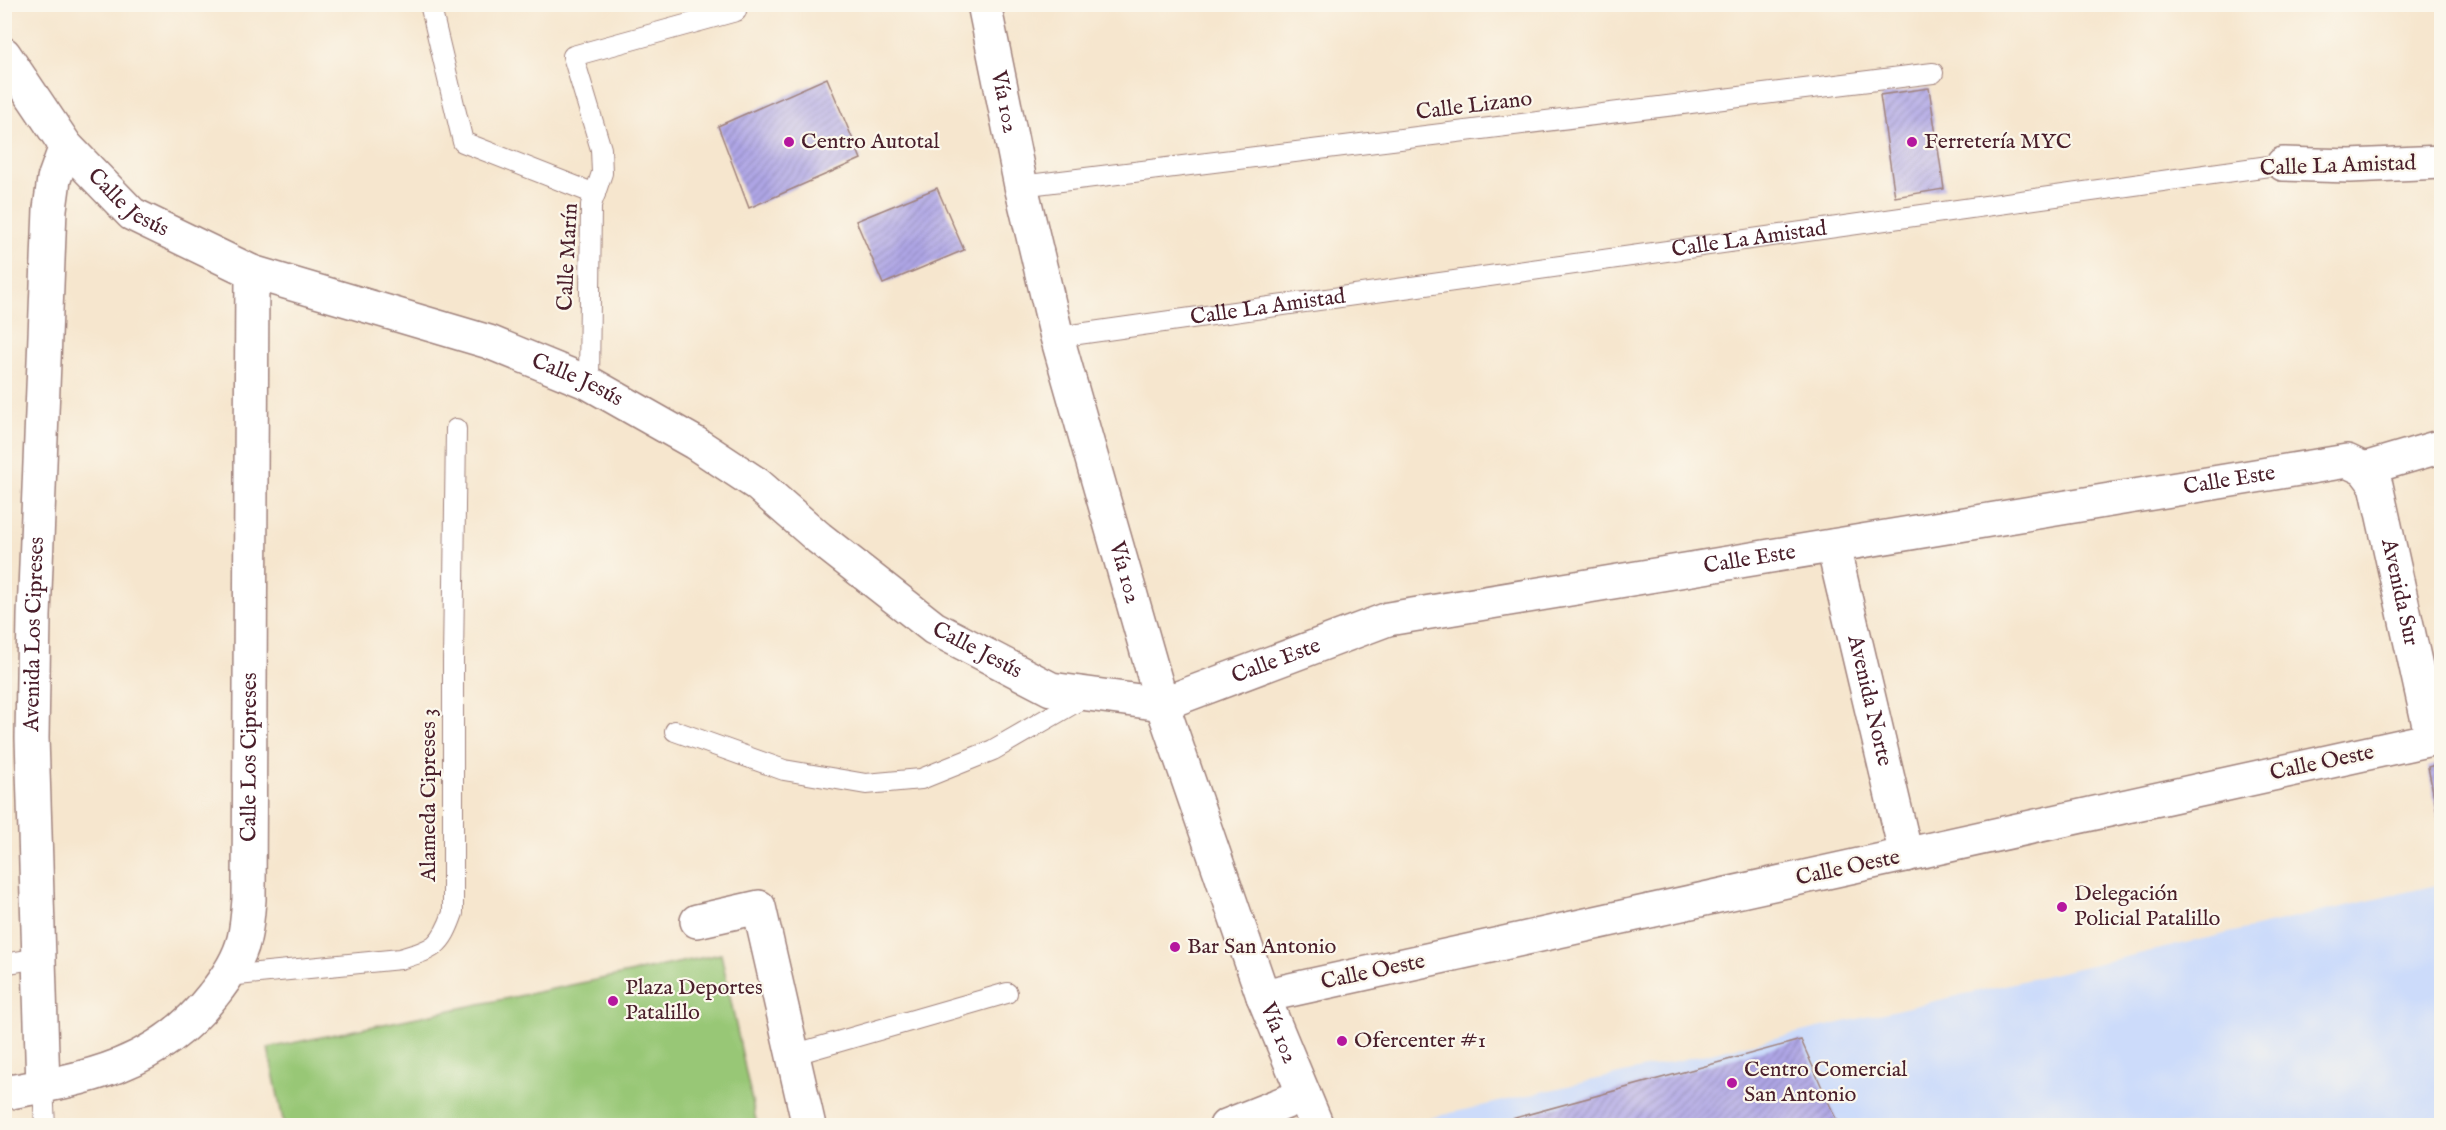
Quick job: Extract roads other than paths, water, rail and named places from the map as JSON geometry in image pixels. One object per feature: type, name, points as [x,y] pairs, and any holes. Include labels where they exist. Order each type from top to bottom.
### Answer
[{"type":"street","name":"Vía 102","points":[[984,4],[1021,186],[1058,337],[1162,704],[1263,996],[1317,1125]]},
{"type":"street","name":"Calle Jesús","points":[[4,54],[66,146],[132,214],[252,272],[489,342],[589,383],[696,443],[757,484],[819,538],[934,628],[1051,689],[1162,704]]},
{"type":"street","name":"Avenida Los Cipreses","points":[[43,1086],[38,958],[18,741],[34,616],[50,209],[54,179],[66,146]]},
{"type":"street","name":"Calle La Amistad","points":[[2283,164],[2350,166],[2442,162]]},
{"type":"street","name":"Calle Los Cipreses","points":[[4,1093],[43,1086],[118,1067],[169,1040],[202,1010],[228,976],[244,940],[249,898],[252,272]]},
{"type":"street","name":"Calle Este","points":[[1162,704],[1388,619],[1833,546],[2355,465],[2442,446]]},
{"type":"street","name":"Avenida Sur","points":[[2355,465],[2376,485],[2432,739]]},
{"type":"street","name":"Avenida Norte","points":[[1833,546],[1906,855]]},
{"type":"street","name":"Calle Oeste","points":[[1263,996],[2432,739]]},
{"type":"street","points":[[697,921],[759,907],[809,1125]]},
{"type":"street","points":[[1226,1125],[1304,1095]]},
{"type":"lane","points":[[430,4],[463,142],[595,194]]},
{"type":"lane","name":"Calle Marín","points":[[589,383],[591,205],[602,173],[601,149],[573,56],[736,11]]},
{"type":"lane","name":"Calle Lizano","points":[[1021,186],[1932,73]]},
{"type":"lane","name":"Calle La Amistad","points":[[1058,337],[2283,164]]},
{"type":"lane","name":"Alameda Cipreses 3","points":[[228,976],[400,959],[427,951],[445,936],[453,913],[456,429]]},
{"type":"lane","points":[[675,731],[784,770],[866,784],[921,779],[932,775],[993,750],[1089,694]]},
{"type":"lane","points":[[4,964],[38,958]]},
{"type":"lane","points":[[792,1055],[1007,993]]},
{"type":"lane","name":"Avenida Los Cipreses","points":[[43,1086],[45,1125]]},
{"type":"place","name":"Centro Autotal","points":[[789,142]]},
{"type":"place","name":"Ferretería MYC","points":[[1912,142]]},
{"type":"place","name":"Delegación Policial Patalillo","points":[[2062,907]]},
{"type":"place","name":"Bar San Antonio","points":[[1175,947]]},
{"type":"place","name":"Plaza Deportes Patalillo","points":[[613,1001]]},
{"type":"place","name":"Ofercenter #1","points":[[1342,1041]]},
{"type":"place","name":"Centro Comercial San Antonio","points":[[1732,1083]]}]
